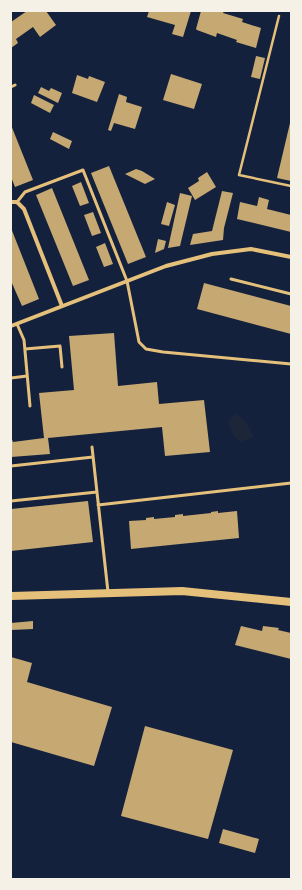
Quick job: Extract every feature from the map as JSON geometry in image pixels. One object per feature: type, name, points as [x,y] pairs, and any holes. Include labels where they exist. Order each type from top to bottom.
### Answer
[{"type":"main road","points":[[11,596],[182,591],[245,596],[291,602]]},
{"type":"street","points":[[11,202],[17,202],[24,209],[62,306]]},
{"type":"street","points":[[11,326],[166,266],[212,254],[251,249],[291,258]]},
{"type":"lane","points":[[11,87],[15,85]]},
{"type":"lane","points":[[17,202],[25,192],[83,170],[128,281],[139,342],[146,349],[163,352],[291,364]]},
{"type":"lane","points":[[232,279],[291,294]]},
{"type":"lane","points":[[18,324],[24,340],[30,406]]},
{"type":"lane","points":[[25,349],[60,346],[62,367]]},
{"type":"lane","points":[[11,378],[27,376]]},
{"type":"lane","points":[[92,447],[108,592]]},
{"type":"lane","points":[[11,466],[93,457]]},
{"type":"lane","points":[[98,505],[291,483]]},
{"type":"lane","points":[[11,500],[97,492]]},
{"type":"path","points":[[279,16],[239,175],[291,186]]},
{"type":"shaded area","points":[[236,414],[245,421],[254,437],[240,442],[233,435],[228,422]]},
{"type":"building","points":[[27,11],[46,11],[56,25],[40,37],[33,27],[16,39],[18,43],[11,48],[11,22]]},
{"type":"building","points":[[149,11],[191,11],[183,37],[172,34],[175,25],[147,17]]},
{"type":"building","points":[[201,11],[224,11],[223,13],[243,19],[242,22],[261,28],[256,48],[236,42],[237,40],[217,33],[216,37],[197,30]]},
{"type":"building","points":[[256,56],[265,58],[260,79],[251,77]]},
{"type":"building","points":[[171,74],[202,84],[194,109],[163,100]]},
{"type":"building","points":[[77,75],[88,79],[89,76],[105,82],[97,102],[72,93]]},
{"type":"building","points":[[41,87],[49,91],[51,88],[62,93],[58,103],[38,93]]},
{"type":"building","points":[[119,94],[127,97],[126,102],[142,107],[135,129],[114,123],[111,131],[108,130]]},
{"type":"building","points":[[34,95],[54,105],[50,113],[31,103]]},
{"type":"building","points":[[290,123],[291,124],[291,181],[277,178]]},
{"type":"building","points":[[11,125],[33,180],[15,187],[11,177]]},
{"type":"building","points":[[53,132],[72,141],[69,149],[50,139]]},
{"type":"building","points":[[109,166],[146,257],[128,264],[91,173]]},
{"type":"building","points":[[136,169],[155,179],[145,184],[125,174]]},
{"type":"building","points":[[207,172],[216,187],[195,200],[188,188],[199,181],[198,178]]},
{"type":"building","points":[[81,182],[89,203],[80,206],[72,186]]},
{"type":"building","points":[[52,188],[89,280],[73,286],[36,195]]},
{"type":"building","points":[[222,191],[233,193],[224,228],[223,240],[190,245],[193,234],[212,231]]},
{"type":"building","points":[[180,193],[192,196],[180,246],[168,248]]},
{"type":"building","points":[[259,197],[269,200],[267,209],[291,215],[291,232],[237,219],[240,202],[257,206]]},
{"type":"building","points":[[167,202],[175,205],[169,226],[161,224]]},
{"type":"building","points":[[93,212],[101,233],[92,236],[84,215]]},
{"type":"building","points":[[11,228],[39,299],[22,306],[11,281]]},
{"type":"building","points":[[158,239],[166,241],[164,249],[155,253]]},
{"type":"building","points":[[105,243],[113,264],[104,267],[96,247]]},
{"type":"building","points":[[204,283],[291,306],[291,334],[197,309]]},
{"type":"building","points":[[114,333],[118,386],[157,382],[159,404],[204,400],[210,452],[165,456],[162,427],[48,438],[50,454],[11,457],[11,437],[13,442],[44,438],[39,393],[74,390],[69,336]]},
{"type":"building","points":[[88,501],[93,542],[11,551],[11,509]]},
{"type":"building","points":[[218,511],[218,513],[237,511],[239,538],[131,549],[129,521],[146,520],[146,518],[154,517],[154,519],[175,517],[175,515],[183,514],[183,516],[211,513]]},
{"type":"building","points":[[33,621],[33,629],[11,630],[11,623]]},
{"type":"building","points":[[241,626],[262,631],[263,626],[279,628],[278,630],[291,633],[291,659],[235,645]]},
{"type":"building","points":[[11,657],[32,663],[27,682],[112,707],[94,766],[11,742]]},
{"type":"building","points":[[145,726],[233,750],[208,839],[121,816]]},
{"type":"building","points":[[223,829],[259,839],[255,853],[219,843]]}]
